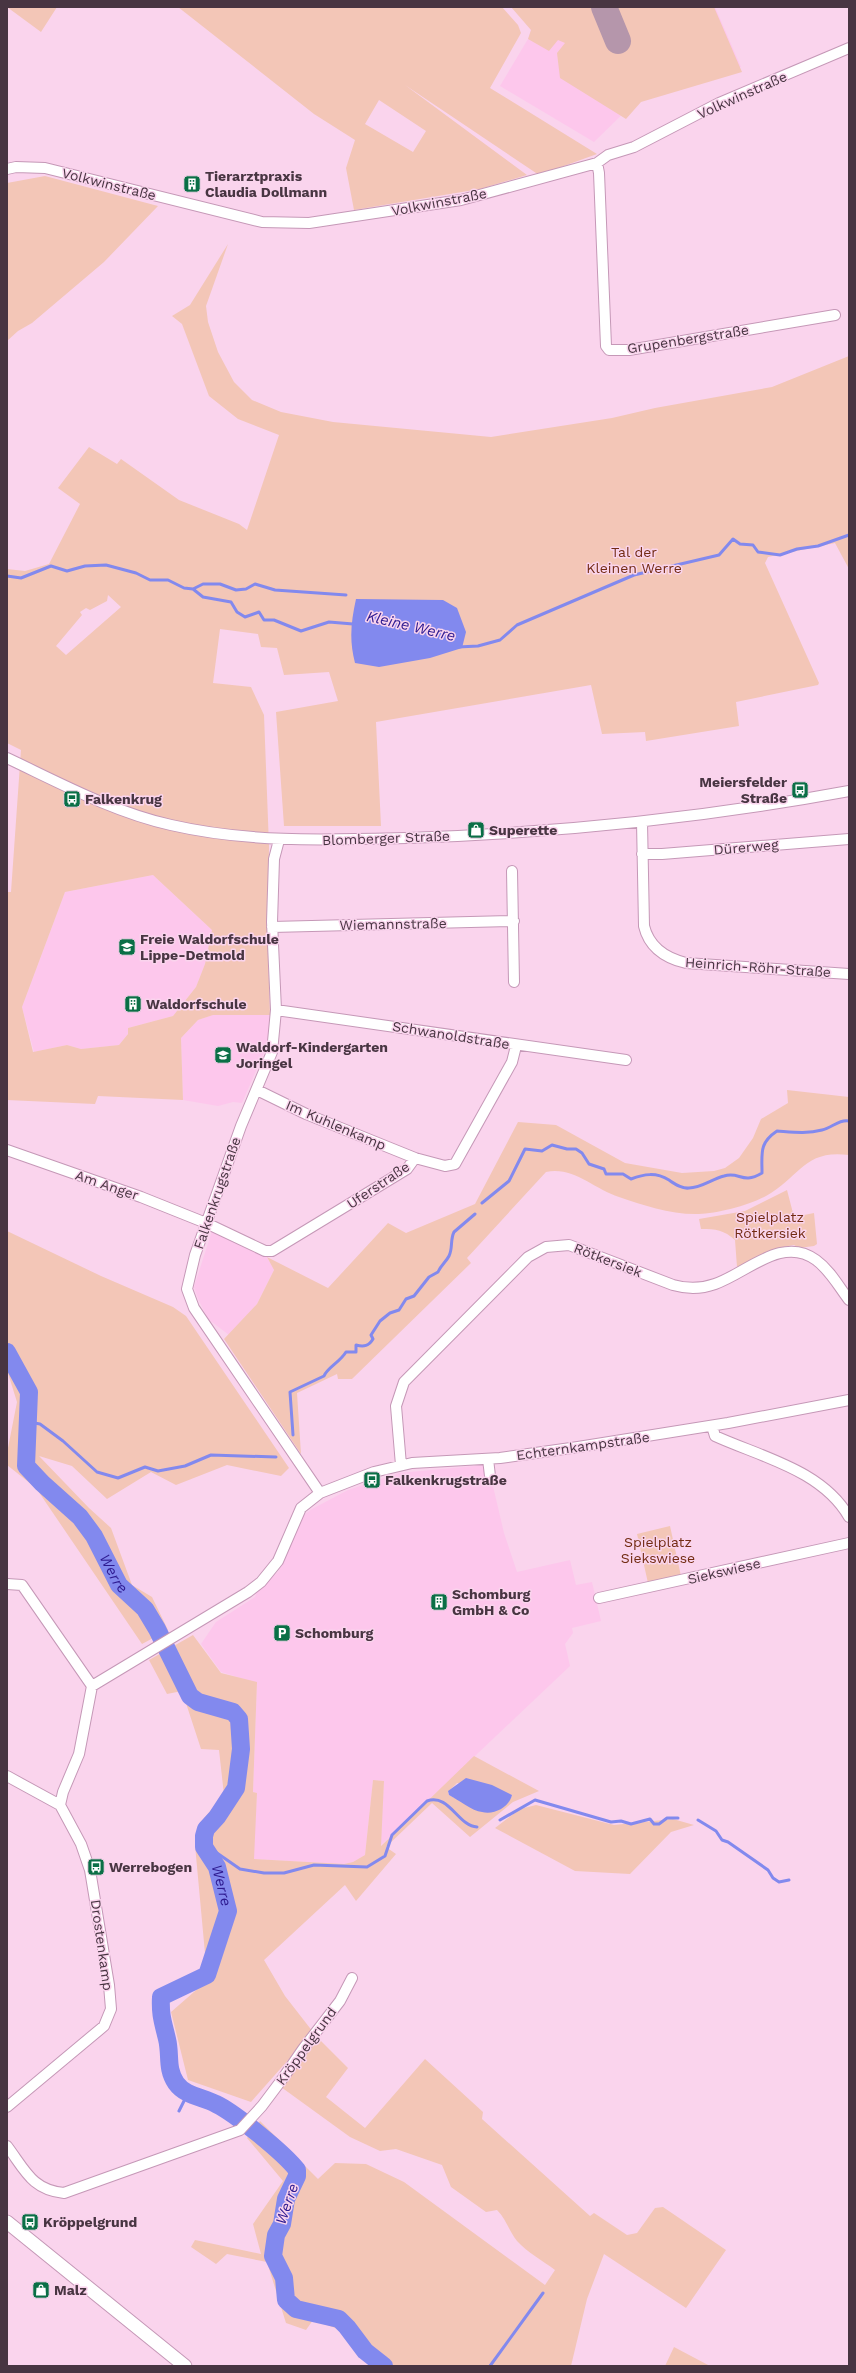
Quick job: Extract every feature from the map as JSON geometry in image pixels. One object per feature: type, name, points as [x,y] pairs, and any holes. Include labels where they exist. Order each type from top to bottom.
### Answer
[{"type":"main road","points":[[7,2222],[185,2366]]},
{"type":"street","name":"Volkwinstraße","points":[[7,170],[16,167],[45,168],[262,222],[309,223],[460,200],[597,163],[608,155],[634,147],[719,103],[849,48]]},
{"type":"street","name":"Grupenbergstraße","points":[[597,163],[599,173],[606,346],[609,350],[629,350],[835,315]]},
{"type":"street","name":"Blomberger Straße","points":[[7,758],[90,797],[148,819],[189,829],[278,840],[471,836],[552,832],[727,812],[849,791]]},
{"type":"street","name":"Heinrich-Röhr-Straße","points":[[642,822],[645,932],[658,950],[666,957],[686,963],[849,974]]},
{"type":"street","name":"Falkenkrugstraße","points":[[278,840],[274,859],[272,927],[276,1010],[272,1052],[241,1126],[206,1223],[187,1283],[190,1300],[286,1446],[320,1493]]},
{"type":"street","name":"Dürerweg","points":[[642,854],[662,854],[849,840]]},
{"type":"street","points":[[512,871],[514,982]]},
{"type":"street","name":"Wiemannstraße","points":[[272,927],[514,921]]},
{"type":"street","name":"Schwanoldstraße","points":[[276,1010],[432,1030],[516,1046],[626,1060]]},
{"type":"street","name":"Uferstraße","points":[[206,1223],[264,1251],[272,1251],[407,1169],[415,1158],[445,1166],[455,1164],[512,1062],[516,1046]]},
{"type":"street","name":"Im Kuhlenkamp","points":[[257,1090],[306,1114],[415,1158]]},
{"type":"street","name":"Am Anger","points":[[7,1150],[141,1197],[206,1223]]},
{"type":"street","name":"Rötkersiek","points":[[401,1465],[396,1406],[400,1390],[404,1382],[528,1257],[546,1247],[557,1244],[575,1246],[685,1288],[715,1284],[776,1254],[797,1252],[811,1257],[822,1265],[849,1300]]},
{"type":"street","name":"Echternkampstraße","points":[[320,1493],[362,1476],[401,1465],[488,1459],[578,1447],[712,1426],[849,1400]]},
{"type":"street","points":[[712,1426],[716,1436],[774,1460],[818,1484],[836,1499],[849,1517]]},
{"type":"street","points":[[488,1459],[490,1476]]},
{"type":"street","points":[[92,1686],[238,1599],[261,1582],[278,1561],[301,1508],[320,1493]]},
{"type":"street","name":"Siekswiese","points":[[599,1598],[849,1543]]},
{"type":"street","points":[[7,1584],[22,1585],[92,1686],[79,1754],[63,1792],[60,1805],[7,1776]]},
{"type":"street","name":"Drostenkamp","points":[[7,2107],[104,2026],[110,2008],[109,1985],[90,1870],[81,1844],[60,1805]]},
{"type":"street","name":"Kröppelgrund","points":[[7,2146],[35,2183],[51,2191],[64,2192],[240,2130],[262,2106],[340,2001],[352,1978]]},
{"type":"shaded area","points":[[513,7],[715,7],[741,67],[639,98],[594,142],[500,86],[528,39],[531,30]]},
{"type":"shaded area","name":"Freie Waldorfschule Lippe-Detmold","points":[[153,875],[212,930],[205,964],[196,987],[173,1016],[128,1028],[128,1034],[119,1045],[81,1049],[67,1045],[34,1052],[22,1007],[65,892]]},
{"type":"shaded area","name":"Waldorf-Kindergarten Joringel","points":[[212,1015],[270,1015],[269,1039],[242,1103],[233,1102],[218,1106],[183,1100],[181,1038],[198,1020]]},
{"type":"shaded area","points":[[212,1231],[267,1257],[274,1270],[257,1304],[229,1335],[208,1319],[194,1287]]},
{"type":"shaded area","name":"Schomburg","points":[[485,1465],[486,1483],[492,1482],[504,1533],[517,1572],[570,1560],[576,1585],[592,1582],[601,1621],[572,1628],[573,1633],[565,1644],[570,1666],[380,1846],[384,1781],[373,1780],[365,1855],[353,1862],[344,1864],[253,1859],[257,1793],[253,1792],[257,1683],[221,1672],[201,1644],[216,1622],[255,1597],[257,1591],[278,1572],[287,1555],[299,1522],[305,1514],[312,1509],[348,1490],[399,1473]]},
{"type":"green space","points":[[7,7],[57,7],[41,32]]},
{"type":"green space","points":[[178,7],[502,7],[518,25],[521,33],[490,88],[597,154],[539,175],[405,85],[527,175],[480,189],[354,210],[346,168],[355,140],[314,114]],"holes":[[[379,100],[426,131],[413,152],[365,124]]]},
{"type":"green space","points":[[511,7],[714,7],[742,72],[641,102],[626,119],[560,78],[557,53],[565,43],[558,40],[549,51],[528,39],[531,30]]},
{"type":"green space","points":[[45,176],[158,206],[104,262],[32,323],[18,331],[7,341],[7,183]]},
{"type":"green space","name":"Tal der Kleinen Werre","points":[[228,244],[206,306],[208,322],[218,352],[234,382],[252,400],[281,412],[333,422],[491,437],[612,418],[655,408],[772,387],[849,356],[849,569],[835,543],[768,557],[765,563],[819,683],[818,685],[736,702],[739,726],[646,741],[645,732],[602,734],[591,685],[376,722],[381,826],[284,826],[276,712],[338,701],[329,672],[284,675],[277,648],[261,647],[258,634],[220,629],[213,683],[251,687],[264,715],[269,846],[268,951],[270,1015],[213,1015],[198,1020],[181,1038],[183,1100],[98,1096],[95,1104],[7,1100],[7,892],[11,892],[21,750],[7,743],[7,569],[25,571],[49,564],[80,504],[58,488],[89,447],[117,464],[121,459],[179,500],[239,524],[247,530],[279,435],[238,419],[209,396],[182,324],[172,316],[190,305]],"holes":[[[108,595],[121,607],[66,655],[56,646],[82,615],[80,612],[86,608],[90,610],[107,601]],[[153,875],[212,930],[205,964],[196,987],[173,1016],[128,1028],[128,1034],[119,1045],[81,1049],[67,1045],[33,1052],[22,1007],[65,892]]]},
{"type":"green space","points":[[787,1090],[849,1097],[849,1155],[834,1154],[822,1156],[812,1160],[777,1189],[766,1196],[742,1206],[706,1214],[678,1213],[648,1206],[619,1197],[583,1179],[565,1172],[546,1172],[467,1258],[471,1263],[352,1379],[338,1379],[337,1374],[297,1393],[301,1454],[224,1339],[257,1304],[274,1270],[267,1257],[328,1288],[388,1223],[406,1233],[475,1204],[518,1122],[556,1125],[625,1163],[682,1173],[714,1171],[725,1168],[739,1158],[753,1138],[761,1119],[788,1103]]},
{"type":"green space","name":"Spielplatz Rötkersiek","points":[[787,1190],[794,1217],[814,1213],[817,1244],[814,1246],[799,1248],[794,1245],[779,1248],[758,1256],[737,1267],[735,1240],[720,1231],[701,1229],[699,1219],[745,1211]]},
{"type":"green space","points":[[7,1231],[101,1276],[173,1307],[186,1316],[289,1468],[281,1476],[227,1465],[176,1485],[151,1472],[107,1499],[72,1466],[39,1456],[89,1508],[111,1528],[132,1585],[152,1597],[168,1630],[142,1644],[36,1488],[7,1465],[7,1453],[17,1402],[7,1370]]},
{"type":"green space","name":"Spielplatz Siekswiese","points":[[670,1526],[681,1576],[648,1583],[637,1534]]},
{"type":"green space","points":[[193,1635],[221,1673],[257,1682],[253,1792],[257,1793],[254,1859],[344,1864],[353,1862],[365,1855],[373,1780],[384,1781],[381,1846],[474,1756],[539,1791],[513,1802],[470,1837],[432,1803],[386,1847],[396,1854],[356,1901],[345,1885],[264,1960],[285,1996],[313,2032],[251,2102],[188,2080],[171,2012],[210,1978],[222,1959],[207,1975],[195,1845],[199,1824],[224,1795],[219,1750],[201,1749],[182,1691],[167,1694],[149,1660]],"holes":[[[457,1783],[512,1795],[504,1805],[496,1809],[482,1812],[449,1795],[448,1792]]]},
{"type":"green space","points":[[536,1805],[614,1825],[673,1819],[694,1825],[671,1832],[630,1874],[575,1871],[495,1828],[520,1809]]},
{"type":"green space","points":[[316,2036],[348,2068],[326,2097],[365,2128],[425,2059],[483,2112],[482,2119],[590,2216],[594,2213],[627,2235],[637,2233],[655,2208],[663,2207],[726,2250],[686,2308],[604,2254],[587,2299],[571,2366],[377,2366],[338,2329],[313,2320],[306,2330],[286,2323],[267,2262],[227,2254],[216,2264],[191,2247],[195,2240],[261,2254],[253,2224],[283,2181],[247,2138],[260,2121],[318,2179],[335,2163],[366,2164],[404,2182],[545,2285],[555,2270],[530,2253],[517,2241],[503,2217],[497,2210],[486,2212],[451,2187],[442,2165],[396,2149],[380,2151],[350,2137],[281,2087]]},
{"type":"green space","points":[[674,2347],[710,2366],[665,2366]]},
{"type":"water","points":[[356,599],[443,600],[457,608],[466,632],[462,648],[430,658],[379,667],[355,663],[351,631]]},
{"type":"water","points":[[466,1778],[492,1785],[512,1795],[505,1806],[496,1811],[487,1813],[474,1810],[449,1795],[448,1791]]},
{"type":"waterway","name":"Kleine Werre","points":[[458,647],[478,646],[500,640],[517,625],[634,575],[719,555],[733,539],[740,544],[753,545],[758,552],[780,555],[797,549],[818,546],[849,535]]},
{"type":"waterway","name":"Kleine Werre","points":[[7,576],[21,578],[51,566],[67,571],[85,566],[106,565],[136,573],[150,580],[168,580],[184,588],[193,589],[203,584],[220,584],[236,590],[246,589],[255,584],[275,590],[346,595]]},
{"type":"waterway","name":"Kleine Werre","points":[[193,589],[203,597],[231,602],[237,612],[245,617],[259,612],[264,620],[274,620],[301,631],[329,622],[353,624]]},
{"type":"waterway","points":[[482,1203],[509,1181],[525,1149],[542,1151],[552,1145],[567,1149],[576,1149],[582,1153],[589,1164],[604,1169],[606,1174],[623,1174],[631,1179],[645,1175],[655,1175],[664,1177],[681,1187],[693,1188],[724,1176],[734,1175],[750,1178],[762,1173],[762,1154],[764,1144],[771,1135],[777,1131],[811,1132],[826,1129],[842,1121],[849,1121]]},
{"type":"waterway","points":[[293,1435],[290,1392],[324,1376],[346,1352],[356,1352],[356,1345],[368,1345],[373,1339],[371,1335],[380,1321],[390,1313],[399,1310],[406,1299],[414,1296],[429,1277],[438,1272],[449,1256],[454,1232],[475,1214]]},
{"type":"waterway","name":"Werre","points":[[7,1352],[29,1392],[26,1466],[42,1483],[80,1517],[94,1536],[119,1585],[145,1609],[157,1629],[190,1696],[198,1702],[233,1712],[239,1719],[241,1749],[236,1788],[217,1817],[206,1829],[204,1836],[204,1847],[217,1867],[228,1911],[207,1975],[161,1997],[161,2014],[168,2045],[171,2072],[176,2083],[184,2091],[216,2104],[235,2116],[271,2144],[297,2170],[297,2176],[286,2199],[282,2224],[276,2235],[273,2256],[284,2278],[286,2300],[296,2309],[339,2319],[365,2351],[384,2366]]},
{"type":"waterway","points":[[29,1422],[40,1424],[63,1441],[97,1472],[118,1478],[145,1467],[158,1471],[185,1466],[211,1455],[276,1457]]},
{"type":"waterway","points":[[204,1844],[240,1869],[264,1873],[284,1873],[314,1865],[367,1867],[385,1856],[392,1835],[427,1801],[435,1800],[447,1805],[464,1821],[477,1827]]},
{"type":"waterway","points":[[500,1820],[535,1800],[611,1822],[621,1821],[631,1824],[650,1819],[654,1824],[659,1824],[667,1818],[678,1818]]},
{"type":"waterway","points":[[698,1820],[716,1831],[722,1840],[728,1842],[768,1870],[773,1878],[779,1882],[789,1880]]},
{"type":"waterway","points":[[179,2111],[188,2093]]},
{"type":"waterway","points":[[490,2366],[543,2293]]},
{"type":"taxiway","points":[[604,7],[618,41]]},
{"type":"place","name":"Tierarztpraxis Claudia Dollmann","points":[[192,184]]},
{"type":"place","name":"Meiersfelder Straße","points":[[800,790]]},
{"type":"place","name":"Falkenkrug","points":[[72,799]]},
{"type":"place","name":"Superette","points":[[476,830]]},
{"type":"place","name":"Freie Waldorfschule Lippe-Detmold","points":[[127,947]]},
{"type":"place","name":"Waldorfschule","points":[[133,1004]]},
{"type":"place","name":"Waldorf-Kindergarten Joringel","points":[[223,1055]]},
{"type":"place","name":"Falkenkrugstraße","points":[[372,1480]]},
{"type":"place","name":"Schomburg GmbH & Co","points":[[439,1602]]},
{"type":"place","name":"Schomburg","points":[[282,1633]]},
{"type":"place","name":"Werrebogen","points":[[96,1867]]},
{"type":"place","name":"Kröppelgrund","points":[[30,2222]]},
{"type":"place","name":"Malz","points":[[41,2290]]}]
